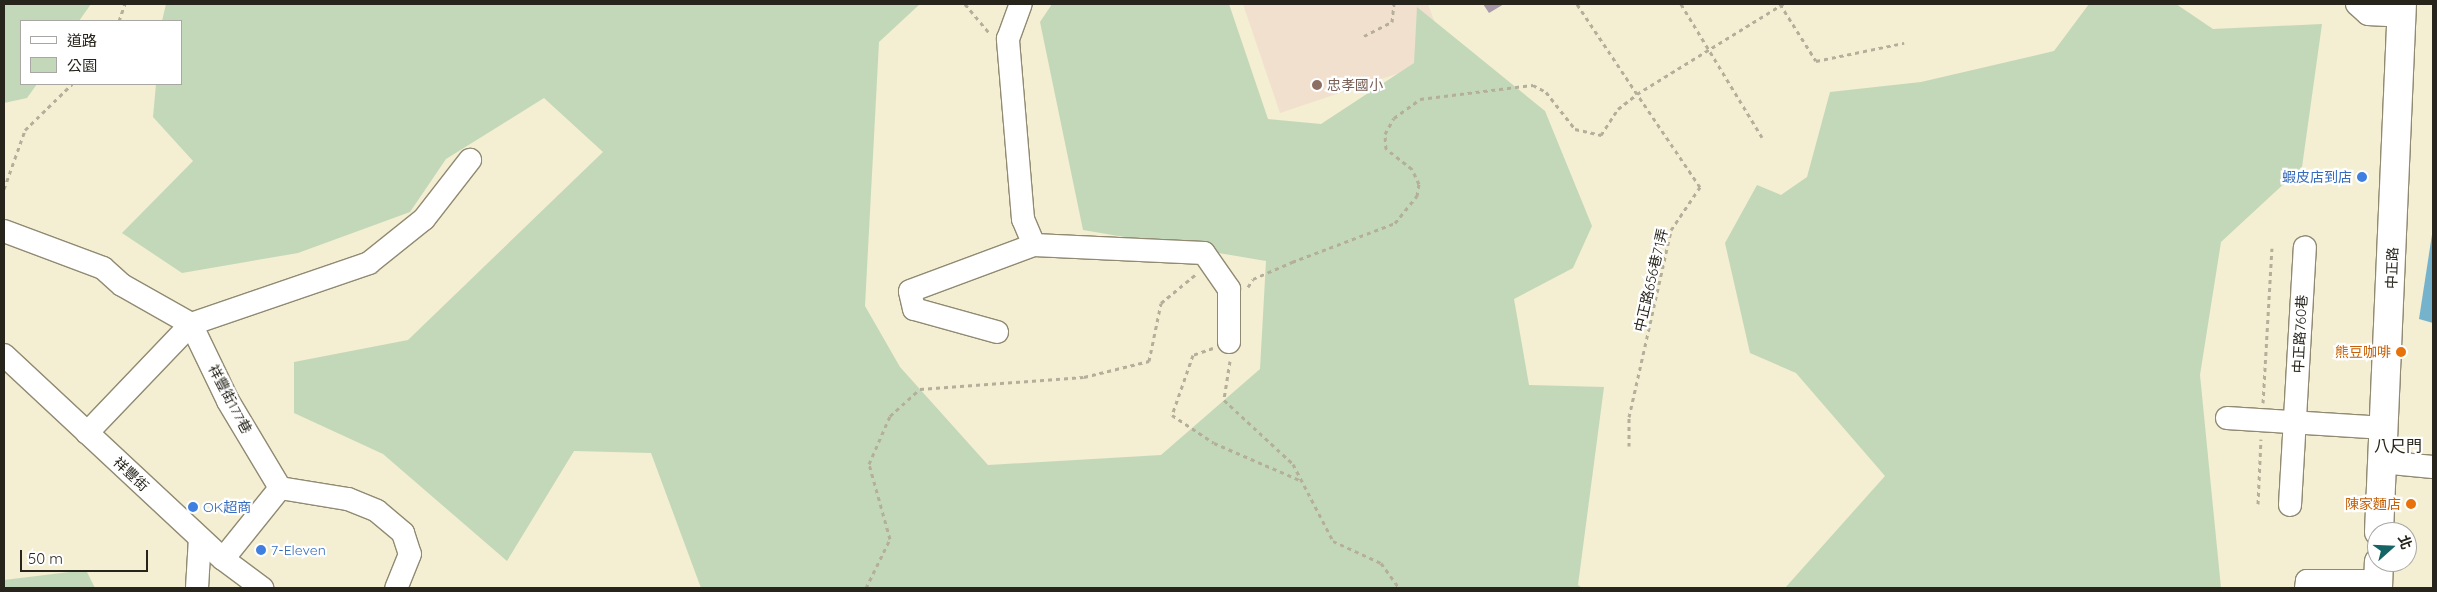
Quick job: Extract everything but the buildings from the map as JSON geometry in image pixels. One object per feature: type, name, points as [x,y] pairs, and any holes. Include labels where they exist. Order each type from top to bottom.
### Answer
[{"type":"main road","name":"中正路","points":[[2379,522],[2381,462],[2385,428],[2402,10]]},
{"type":"street","points":[[1021,4],[1008,39],[1024,219],[1034,245]]},
{"type":"street","points":[[2357,4],[2368,14],[2402,10]]},
{"type":"street","points":[[87,433],[191,324],[369,263],[424,219],[470,160]]},
{"type":"street","points":[[4,231],[103,268],[122,285],[191,324]]},
{"type":"street","points":[[997,332],[914,308],[910,291],[1034,245],[1204,253],[1229,289],[1229,342]]},
{"type":"street","name":"中正路760巷","points":[[2290,505],[2305,247]]},
{"type":"street","name":"祥豐街177巷","points":[[191,324],[228,401],[280,488]]},
{"type":"street","name":"祥豐街","points":[[4,355],[222,559],[262,588]]},
{"type":"street","points":[[2227,418],[2385,428]]},
{"type":"street","points":[[2381,462],[2433,467]]},
{"type":"street","points":[[222,559],[280,488],[348,499],[377,511],[403,532],[410,554],[396,588]]},
{"type":"street","points":[[197,588],[200,538]]},
{"type":"street","points":[[2306,588],[2307,581],[2378,577]]},
{"type":"path","points":[[119,20],[125,4]]},
{"type":"path","points":[[964,4],[994,38]]},
{"type":"path","points":[[1364,36],[1392,22],[1394,4]]},
{"type":"path","points":[[1577,4],[1637,94]]},
{"type":"path","points":[[1681,4],[1709,47],[1762,137]]},
{"type":"path","points":[[1229,314],[1253,280],[1395,223],[1417,196],[1419,184],[1412,169],[1386,149],[1385,134],[1394,118],[1420,99],[1533,85],[1546,92],[1576,129],[1594,136],[1637,94],[1709,47],[1781,4],[1816,61],[1904,43]]},
{"type":"path","points":[[4,189],[25,130],[71,85]]},
{"type":"path","name":"中正路656巷71弄","points":[[1629,446],[1630,417],[1671,230],[1700,187],[1637,94]]},
{"type":"path","points":[[2258,504],[2272,248]]},
{"type":"path","points":[[866,588],[890,540],[869,464],[890,416],[920,389],[1084,377],[1149,361],[1161,303],[1210,262]]},
{"type":"path","points":[[1302,481],[1214,443],[1172,415],[1193,355],[1229,342],[1230,377],[1224,400],[1293,464],[1302,481],[1333,541],[1381,563],[1399,588]]},
{"type":"shaded area","name":"忠孝國小","points":[[1243,4],[1428,4],[1447,57],[1280,113]]},
{"type":"green space","points":[[4,4],[91,4],[80,20],[20,20],[20,85],[36,85],[27,98],[4,103]]},
{"type":"green space","points":[[166,4],[920,4],[879,42],[865,306],[900,367],[988,465],[1161,455],[1260,369],[1266,261],[1083,230],[1040,22],[1052,4],[1229,4],[1268,119],[1321,124],[1414,63],[1417,7],[1545,111],[1592,226],[1573,268],[1514,299],[1529,385],[1604,387],[1578,585],[1582,588],[701,588],[651,453],[574,451],[507,561],[383,454],[294,413],[294,362],[408,340],[603,152],[544,98],[446,159],[410,212],[298,253],[182,273],[122,233],[193,161],[153,117],[156,85],[182,85],[182,20],[162,20]]},
{"type":"green space","points":[[2089,4],[2176,4],[2213,29],[2322,24],[2302,167],[2221,242],[2200,375],[2221,588],[1785,588],[1885,476],[1796,373],[1750,353],[1725,243],[1757,185],[1781,195],[1807,177],[1830,92],[1921,82],[2054,51]]},
{"type":"green space","points":[[86,570],[95,588],[4,588],[4,580]]},
{"type":"water","points":[[2433,228],[2433,323],[2419,319]]},
{"type":"place","name":"忠孝國小","points":[[1317,85]]},
{"type":"place","name":"蝦皮店到店","points":[[2362,177]]},
{"type":"place","name":"熊豆咖啡","points":[[2401,352]]},
{"type":"place","name":"陳家麵店","points":[[2411,504]]},
{"type":"place","name":"OK超商","points":[[193,507]]},
{"type":"place","name":"7-Eleven","points":[[261,550]]},
{"type":"district","name":"八尺門","points":[[2398,446]]}]
